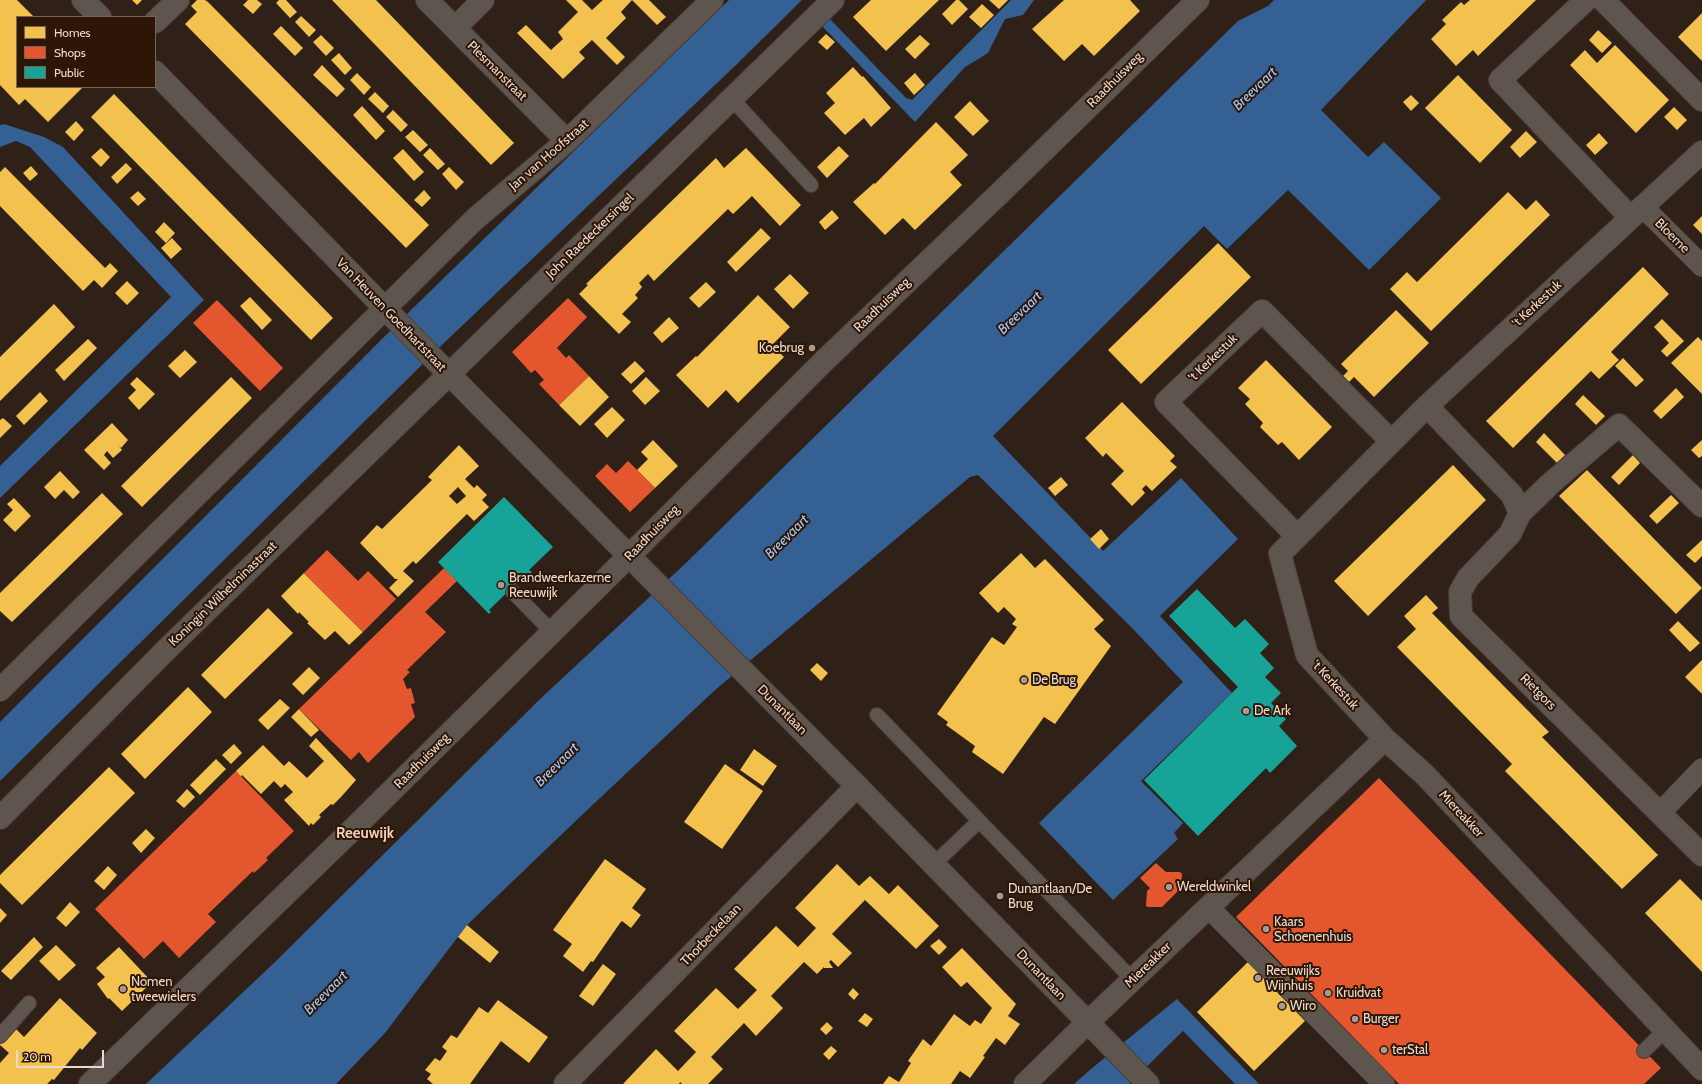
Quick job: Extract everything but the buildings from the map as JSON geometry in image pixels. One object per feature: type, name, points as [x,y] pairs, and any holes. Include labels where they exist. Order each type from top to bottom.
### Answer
[{"type":"street","points":[[83,0],[99,16]]},
{"type":"street","points":[[156,21],[178,0]]},
{"type":"street","name":"Plesmanstraat","points":[[427,0],[568,141]]},
{"type":"street","points":[[455,28],[483,0]]},
{"type":"street","name":"Jan van Hoofstraat","points":[[391,315],[412,280],[475,219],[568,141],[712,0]]},
{"type":"street","name":"John Raedeckersingel","points":[[443,369],[732,99],[833,0]]},
{"type":"street","name":"Raadhuisweg","points":[[90,1084],[552,632],[824,360],[1000,193],[1198,0]]},
{"type":"street","points":[[1586,0],[1500,80],[1636,212]]},
{"type":"street","points":[[1603,0],[1702,100]]},
{"type":"street","name":"Van Heuven Goedhartstraat","points":[[156,73],[443,369],[629,556]]},
{"type":"street","name":"'t Kerkestuk","points":[[1385,739],[1308,655],[1280,554],[1427,406],[1702,152]]},
{"type":"street","name":"Bloeme","points":[[1636,212],[1702,266]]},
{"type":"street","name":"'t Kerkestuk","points":[[1297,536],[1166,402],[1262,311],[1391,441]]},
{"type":"street","points":[[0,690],[391,315]]},
{"type":"street","name":"Koningin Wilhelminastraat","points":[[0,818],[443,369]]},
{"type":"street","points":[[1427,406],[1512,495],[1520,513]]},
{"type":"street","name":"Rietgors","points":[[1702,506],[1619,425],[1550,484],[1520,513],[1510,534],[1468,578],[1460,592],[1461,616],[1702,855]]},
{"type":"street","name":"Dunantlaan","points":[[629,556],[934,864],[1148,1084]]},
{"type":"street","name":"Miereakker","points":[[1025,1084],[1385,739],[1425,775],[1702,1069]]},
{"type":"street","points":[[1660,813],[1702,769]]},
{"type":"street","name":"Thorbeckelaan","points":[[564,1084],[857,786]]},
{"type":"street","points":[[1208,907],[1384,1084]]},
{"type":"lane","points":[[732,99],[811,186]]},
{"type":"lane","points":[[513,592],[552,632]]},
{"type":"lane","points":[[877,715],[1134,980]]},
{"type":"lane","points":[[934,864],[979,821]]},
{"type":"lane","points":[[0,1036],[29,1003]]},
{"type":"lane","points":[[1644,1051],[1665,1030]]},
{"type":"water","points":[[729,0],[802,0],[737,64],[445,342],[0,781],[0,722],[410,311]]},
{"type":"water","points":[[1011,0],[1034,0],[1023,15],[1005,19],[988,53],[965,67],[915,122],[821,25],[828,17],[906,98],[912,100]]},
{"type":"water","name":"Breevaart","points":[[1274,0],[1426,0],[1321,110],[1368,157],[1384,142],[1441,198],[1369,270],[1288,190],[1227,249],[1204,226],[993,436],[1103,551],[1181,478],[1238,539],[1160,616],[1232,693],[1141,781],[1183,823],[1174,833],[1178,839],[1113,900],[1039,823],[1183,682],[1133,629],[978,475],[970,477],[715,690],[584,813],[467,925],[385,1033],[336,1084],[146,1084],[275,962],[539,700],[686,563],[1238,21],[1268,6]]},
{"type":"water","points":[[4,124],[44,137],[63,147],[204,300],[0,498],[0,466],[171,297],[30,147],[16,141],[0,147],[0,125]]},
{"type":"water","points":[[1177,999],[1259,1084],[1235,1084],[1183,1031],[1129,1084],[1074,1084],[1091,1069]]},
{"type":"place","name":"Koebrug","points":[[812,348]]},
{"type":"place","name":"Brandweerkazerne Reeuwijk","points":[[501,585]]},
{"type":"place","name":"De Brug","points":[[1024,680]]},
{"type":"place","name":"De Ark","points":[[1246,711]]},
{"type":"place","name":"Wereldwinkel","points":[[1169,887]]},
{"type":"place","name":"Dunantlaan/De Brug","points":[[1000,896]]},
{"type":"place","name":"Kaars Schoenenhuis","points":[[1266,929]]},
{"type":"place","name":"Reeuwijks Wijnhuis","points":[[1258,978]]},
{"type":"place","name":"Nomen tweewielers","points":[[123,989]]},
{"type":"place","name":"Kruidvat","points":[[1328,993]]},
{"type":"place","name":"Wiro","points":[[1282,1006]]},
{"type":"place","name":"Burger","points":[[1355,1019]]},
{"type":"place","name":"terStal","points":[[1384,1050]]},
{"type":"district","name":"Reeuwijk","points":[[365,834]]}]
